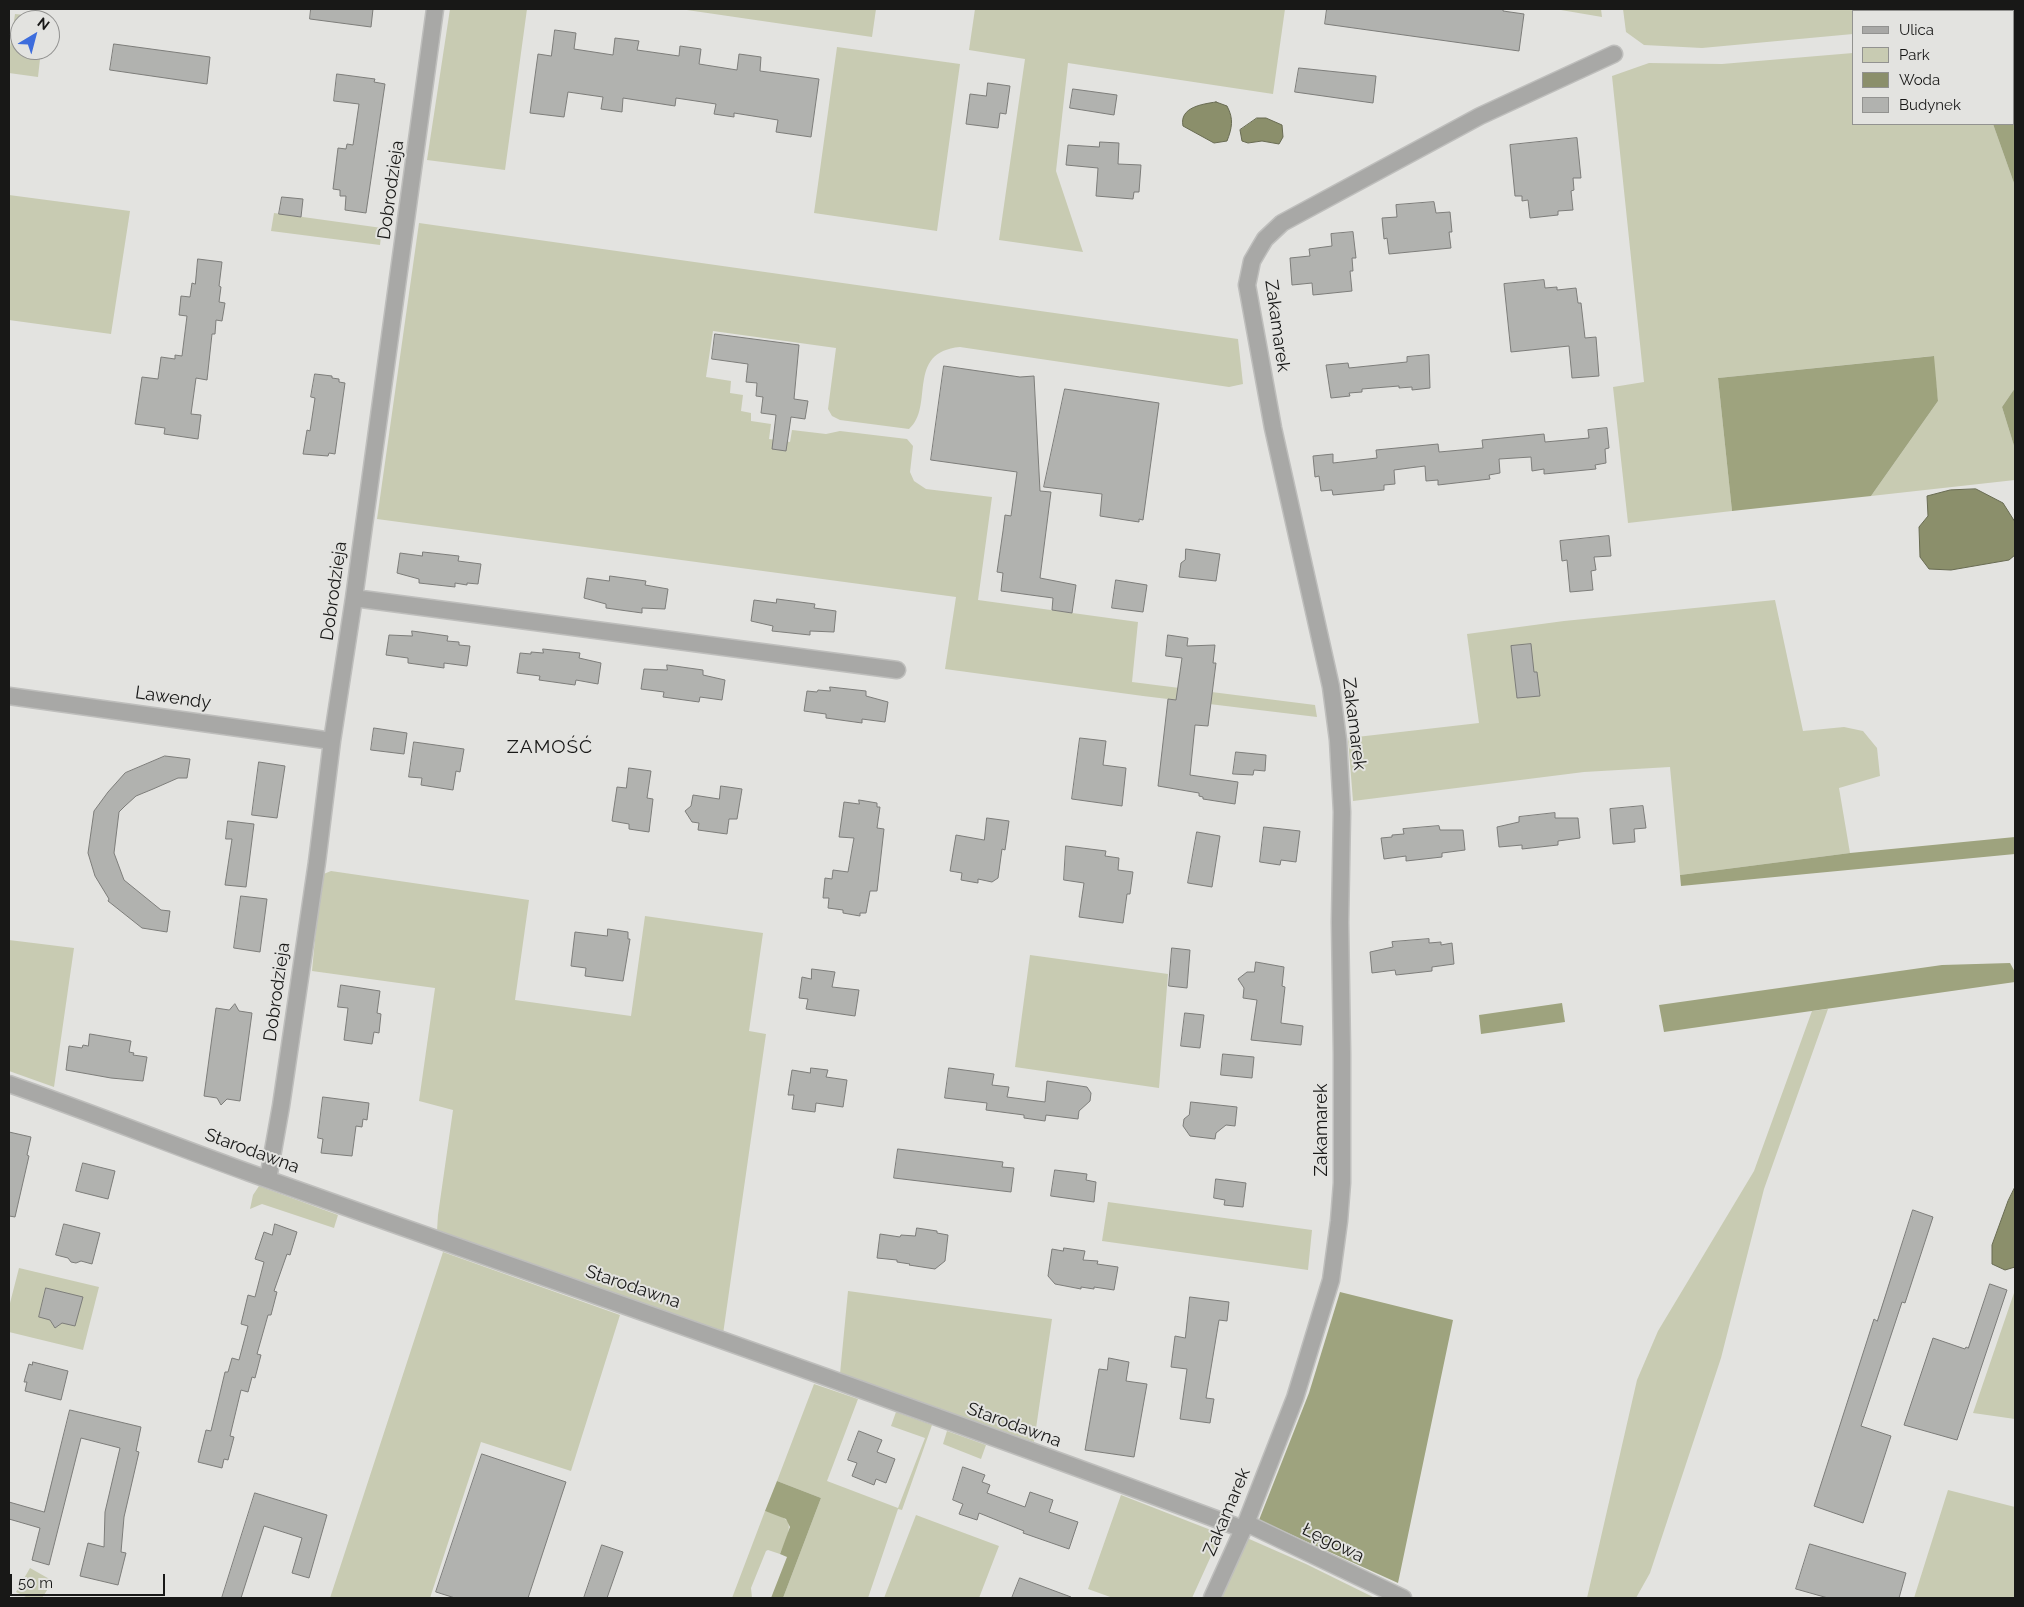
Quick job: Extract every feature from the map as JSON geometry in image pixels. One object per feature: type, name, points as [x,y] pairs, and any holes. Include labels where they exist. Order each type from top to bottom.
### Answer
[{"type":"street","name":"Dobrodzieja","points":[[268,1179],[281,1106],[316,872],[332,741],[354,598],[435,9]]},
{"type":"street","name":"Zakamarek","points":[[1212,1598],[1245,1526],[1295,1398],[1331,1280],[1339,1221],[1342,1163],[1340,922],[1342,812],[1338,740],[1330,687],[1273,428],[1254,327],[1247,284],[1252,261],[1265,239],[1282,223],[1480,116],[1614,54]]},
{"type":"street","points":[[354,598],[897,670]]},
{"type":"street","name":"Lawendy","points":[[9,696],[332,741]]},
{"type":"street","name":"Starodawna","points":[[9,1084],[268,1179],[818,1373],[941,1420],[1245,1526]]},
{"type":"street","name":"Łęgowa","points":[[1245,1526],[1403,1598]]},
{"type":"green space","points":[[450,9],[527,9],[505,170],[427,160]]},
{"type":"green space","points":[[680,9],[876,9],[872,37]]},
{"type":"green space","points":[[975,9],[1285,9],[1273,94],[1068,63],[1056,171],[1083,252],[999,240],[1025,59],[969,50]]},
{"type":"green space","points":[[1555,9],[1601,9],[1602,17]]},
{"type":"green space","points":[[1623,9],[2015,9],[2015,20],[2014,10],[1852,10],[1852,34],[1702,48],[1644,45],[1626,32]]},
{"type":"green space","points":[[10,47],[10,60],[40,60],[38,77],[9,73]]},
{"type":"green space","points":[[837,47],[960,64],[937,231],[814,213]]},
{"type":"green space","points":[[1852,53],[1852,125],[1993,125],[2015,186],[2015,388],[2002,407],[2015,449],[2015,480],[1871,496],[1938,401],[1933,356],[1718,378],[1732,511],[1628,523],[1613,387],[1644,382],[1612,76],[1649,63],[1722,64]]},
{"type":"green space","points":[[9,195],[130,211],[111,334],[9,320]]},
{"type":"green space","points":[[274,213],[382,228],[380,245],[271,231]]},
{"type":"green space","points":[[419,223],[1238,339],[1243,384],[1229,387],[960,347],[943,351],[932,359],[927,369],[920,408],[916,419],[909,429],[840,420],[832,416],[828,409],[836,348],[713,331],[706,377],[731,381],[730,393],[743,395],[741,411],[751,413],[751,421],[771,424],[769,439],[790,442],[792,430],[826,434],[840,431],[907,439],[913,446],[910,472],[914,481],[926,489],[992,497],[978,600],[1138,622],[1132,682],[1315,705],[1317,717],[945,669],[956,597],[377,519]]},
{"type":"green space","points":[[1775,600],[1803,731],[1844,727],[1863,731],[1877,748],[1880,776],[1839,788],[1850,853],[1680,875],[1670,767],[1584,772],[1353,801],[1348,738],[1479,723],[1467,634],[1564,621]]},
{"type":"green space","points":[[331,871],[529,900],[515,1000],[631,1016],[645,916],[763,933],[749,1031],[766,1034],[723,1334],[437,1231],[453,1110],[419,1101],[435,988],[312,971],[321,875]]},
{"type":"green space","points":[[9,940],[74,948],[54,1087],[9,1071]]},
{"type":"green space","points":[[1030,955],[1168,974],[1159,1088],[1015,1067]]},
{"type":"green space","points":[[1828,1009],[1764,1189],[1721,1358],[1650,1573],[1636,1598],[1587,1598],[1637,1380],[1658,1331],[1754,1171],[1812,1011]]},
{"type":"green space","points":[[259,1186],[338,1215],[334,1228],[262,1204],[250,1209],[253,1195]]},
{"type":"green space","points":[[1108,1202],[1312,1230],[1308,1270],[1102,1241]]},
{"type":"green space","points":[[443,1252],[620,1315],[571,1471],[481,1442],[430,1598],[330,1598]]},
{"type":"green space","points":[[19,1268],[99,1287],[83,1350],[9,1332],[9,1307]]},
{"type":"green space","points":[[2015,1290],[2015,1419],[1973,1413]]},
{"type":"green space","points":[[848,1291],[1052,1319],[1034,1442],[840,1374]]},
{"type":"green space","points":[[814,1384],[858,1399],[827,1481],[898,1508],[925,1438],[891,1426],[896,1412],[932,1425],[902,1510],[898,1509],[868,1598],[783,1598],[821,1498],[777,1481]]},
{"type":"green space","points":[[947,1431],[986,1445],[981,1459],[943,1444]]},
{"type":"green space","points":[[1948,1490],[2015,1507],[2015,1598],[1914,1598]]},
{"type":"green space","points":[[1121,1495],[1221,1534],[1192,1598],[1113,1598],[1088,1589]]},
{"type":"green space","points":[[765,1511],[781,1516],[788,1522],[789,1531],[786,1541],[780,1554],[766,1551],[751,1588],[752,1598],[732,1598]]},
{"type":"green space","points":[[916,1515],[999,1546],[979,1598],[884,1598]]},
{"type":"green space","points":[[1247,1538],[1306,1564],[1375,1598],[1221,1598]]},
{"type":"green space","points":[[30,1568],[53,1581],[42,1598],[28,1598],[16,1592]]},
{"type":"shaded area","points":[[2014,40],[2015,186],[1993,125],[2014,125]]},
{"type":"shaded area","points":[[1934,356],[1938,401],[1871,496],[1732,511],[1718,378]]},
{"type":"shaded area","points":[[2015,388],[2015,449],[2002,407]]},
{"type":"shaded area","points":[[2015,837],[2015,854],[1681,886],[1680,875],[1850,853]]},
{"type":"shaded area","points":[[2010,963],[2015,972],[2015,982],[1664,1032],[1659,1005],[1942,965]]},
{"type":"shaded area","points":[[1562,1003],[1565,1022],[1481,1034],[1479,1015]]},
{"type":"shaded area","points":[[1340,1292],[1453,1320],[1398,1583],[1259,1520],[1309,1393]]},
{"type":"shaded area","points":[[777,1481],[821,1498],[783,1598],[771,1598],[787,1557],[780,1554],[790,1527],[786,1519],[765,1511]]},
{"type":"water","points":[[1216,102],[1227,106],[1232,124],[1227,141],[1214,143],[1183,126],[1183,120],[1188,111],[1193,108]]},
{"type":"water","points":[[1257,118],[1266,118],[1282,125],[1283,137],[1279,144],[1262,141],[1248,143],[1242,141],[1240,130]]},
{"type":"water","points":[[1976,489],[2003,503],[2015,522],[2015,555],[2009,560],[1951,570],[1929,569],[1920,557],[1919,527],[1928,516],[1927,496],[1950,490]]},
{"type":"water","points":[[2015,1187],[2015,1267],[2005,1270],[1992,1264],[1992,1245]]},
{"type":"building","points":[[311,9],[373,9],[371,27],[310,19]]},
{"type":"building","points":[[1327,9],[1503,9],[1503,11],[1524,14],[1519,51],[1325,24]]},
{"type":"building","points":[[555,30],[576,33],[574,49],[613,55],[615,38],[639,41],[637,50],[679,56],[680,46],[701,49],[699,64],[737,70],[739,54],[761,57],[760,71],[819,79],[811,137],[776,132],[778,120],[734,113],[734,117],[714,114],[716,104],[676,98],[675,106],[623,98],[622,112],[601,109],[603,97],[568,92],[564,117],[530,113],[538,54],[551,56]]},
{"type":"building","points":[[114,44],[210,57],[207,84],[110,70]]},
{"type":"building","points":[[1299,68],[1376,76],[1373,103],[1295,92]]},
{"type":"building","points":[[337,74],[375,79],[374,82],[385,84],[366,213],[345,210],[346,196],[340,196],[340,190],[333,189],[338,148],[346,149],[347,144],[353,145],[359,104],[334,101]]},
{"type":"building","points":[[988,83],[1010,86],[1006,114],[1000,113],[998,128],[966,124],[970,94],[986,96]]},
{"type":"building","points":[[1073,89],[1117,95],[1114,115],[1070,108]]},
{"type":"building","points":[[1577,138],[1581,178],[1573,178],[1574,190],[1571,191],[1573,210],[1558,211],[1558,215],[1530,218],[1528,200],[1522,201],[1522,196],[1515,196],[1510,145]]},
{"type":"building","points":[[1100,142],[1119,143],[1118,164],[1141,165],[1139,192],[1134,192],[1133,199],[1096,196],[1098,168],[1066,165],[1068,145],[1099,147]]},
{"type":"building","points":[[282,197],[303,199],[301,217],[279,214]]},
{"type":"building","points":[[1434,202],[1436,213],[1450,212],[1452,232],[1449,232],[1451,248],[1389,254],[1387,238],[1384,239],[1382,218],[1397,217],[1396,205]]},
{"type":"building","points":[[1353,232],[1356,258],[1352,258],[1353,271],[1350,271],[1352,291],[1313,295],[1312,283],[1292,285],[1290,258],[1310,256],[1309,249],[1332,246],[1331,234]]},
{"type":"building","points":[[198,259],[222,262],[219,302],[225,303],[222,321],[216,320],[215,334],[212,334],[207,380],[196,378],[191,414],[201,415],[198,439],[164,434],[165,428],[135,424],[142,377],[158,379],[161,357],[175,359],[175,355],[182,356],[187,316],[179,315],[181,296],[190,297],[192,283],[195,284]]},
{"type":"building","points":[[1544,280],[1545,288],[1557,287],[1557,290],[1576,288],[1578,303],[1581,303],[1585,338],[1596,337],[1599,376],[1572,378],[1569,346],[1511,352],[1504,284]]},
{"type":"building","points":[[715,334],[799,345],[794,399],[808,401],[805,419],[791,417],[786,451],[772,449],[776,415],[761,413],[763,397],[756,396],[757,383],[746,382],[748,364],[712,359]]},
{"type":"building","points":[[1429,355],[1430,388],[1412,390],[1412,387],[1399,388],[1399,386],[1362,389],[1362,392],[1349,393],[1350,396],[1331,398],[1326,365],[1348,363],[1349,368],[1407,362],[1407,357]]},
{"type":"building","points":[[944,366],[1020,377],[1034,376],[1040,491],[1051,492],[1040,578],[1076,585],[1072,613],[1052,610],[1053,598],[1001,591],[1003,573],[997,572],[1005,515],[1011,516],[1017,472],[931,460]]},
{"type":"building","points":[[315,374],[332,376],[332,378],[339,379],[339,382],[345,383],[335,454],[329,453],[328,456],[303,454],[307,430],[310,431],[315,398],[311,397]]},
{"type":"building","points":[[1065,389],[1159,403],[1143,520],[1139,519],[1139,522],[1100,516],[1102,494],[1044,487]]},
{"type":"building","points":[[1607,428],[1609,448],[1605,449],[1606,463],[1595,465],[1596,469],[1544,474],[1544,469],[1532,471],[1531,457],[1499,459],[1500,473],[1489,475],[1490,479],[1438,485],[1438,480],[1426,481],[1425,466],[1394,470],[1395,484],[1384,485],[1384,490],[1333,495],[1332,490],[1321,491],[1319,476],[1315,477],[1313,456],[1333,454],[1333,463],[1377,458],[1376,450],[1438,444],[1439,452],[1483,448],[1482,440],[1544,434],[1545,442],[1589,438],[1588,430]]},
{"type":"building","points":[[1609,536],[1611,556],[1594,557],[1596,570],[1591,571],[1593,590],[1570,592],[1567,560],[1562,561],[1560,541]]},
{"type":"building","points":[[1186,549],[1220,554],[1216,581],[1179,577],[1181,563],[1185,560]]},
{"type":"building","points":[[423,552],[459,556],[458,561],[481,564],[478,584],[455,583],[455,587],[419,583],[419,579],[397,573],[400,553],[422,556]]},
{"type":"building","points":[[610,576],[646,581],[645,585],[668,589],[665,609],[642,608],[642,613],[606,608],[606,604],[584,598],[587,578],[609,581]]},
{"type":"building","points":[[1116,580],[1147,585],[1143,612],[1112,608]]},
{"type":"building","points":[[777,599],[815,604],[814,608],[836,611],[834,632],[810,631],[810,635],[772,631],[773,626],[751,621],[754,600],[776,603]]},
{"type":"building","points":[[412,631],[448,636],[447,641],[459,642],[459,645],[470,646],[467,666],[444,663],[444,668],[408,663],[408,658],[386,655],[389,635],[412,636]]},
{"type":"building","points":[[1168,635],[1188,638],[1187,646],[1215,645],[1213,663],[1216,663],[1208,726],[1195,725],[1190,775],[1238,782],[1235,804],[1203,799],[1203,797],[1199,796],[1199,793],[1158,786],[1168,699],[1176,700],[1182,658],[1166,656]]},
{"type":"building","points":[[1531,644],[1534,672],[1537,672],[1540,696],[1517,698],[1511,646]]},
{"type":"building","points":[[543,649],[580,653],[579,658],[601,663],[598,684],[576,680],[575,685],[539,680],[540,676],[517,673],[520,653],[543,653]]},
{"type":"building","points":[[667,665],[703,670],[703,675],[725,680],[722,700],[700,697],[699,702],[663,697],[664,692],[641,689],[644,669],[667,670]]},
{"type":"building","points":[[830,687],[866,691],[866,696],[888,702],[885,722],[862,719],[862,723],[826,718],[826,714],[804,711],[807,691],[830,691]]},
{"type":"building","points":[[374,728],[407,733],[404,754],[371,750]]},
{"type":"building","points":[[1080,738],[1106,741],[1103,765],[1126,768],[1122,806],[1072,799]]},
{"type":"building","points":[[414,742],[464,749],[460,772],[456,771],[453,790],[421,785],[422,778],[409,777]]},
{"type":"building","points":[[1236,752],[1266,755],[1265,771],[1254,770],[1253,775],[1233,774]]},
{"type":"building","points":[[165,756],[190,759],[187,778],[178,778],[136,796],[119,812],[114,853],[124,880],[161,910],[170,911],[167,932],[142,928],[108,901],[109,899],[95,876],[88,853],[94,811],[108,792],[125,773]]},
{"type":"building","points":[[259,762],[285,766],[277,818],[252,815]]},
{"type":"building","points":[[629,768],[651,771],[647,798],[653,799],[649,832],[629,829],[629,824],[612,821],[617,787],[626,788]]},
{"type":"building","points":[[721,786],[742,789],[737,819],[729,819],[727,834],[698,830],[699,823],[692,822],[685,811],[691,806],[693,795],[719,799]]},
{"type":"building","points":[[859,800],[877,803],[877,807],[880,807],[877,828],[884,829],[877,891],[870,891],[866,913],[860,913],[860,916],[843,913],[843,910],[828,908],[829,898],[823,898],[825,878],[832,879],[833,870],[848,872],[854,838],[839,837],[844,802],[859,804]]},
{"type":"building","points":[[1643,806],[1646,828],[1634,829],[1635,842],[1613,844],[1610,809]]},
{"type":"building","points":[[1555,813],[1555,818],[1578,818],[1580,838],[1558,841],[1558,845],[1522,849],[1522,845],[1499,847],[1497,827],[1519,822],[1519,817]]},
{"type":"building","points":[[987,818],[1009,821],[1005,850],[1002,849],[998,878],[992,882],[978,879],[978,883],[961,880],[962,873],[950,871],[956,835],[984,840]]},
{"type":"building","points":[[228,821],[254,824],[246,887],[225,885],[232,839],[226,839]]},
{"type":"building","points":[[1439,826],[1440,830],[1463,830],[1465,850],[1442,853],[1442,857],[1406,861],[1406,856],[1384,859],[1381,838],[1404,834],[1403,829]]},
{"type":"building","points":[[1264,827],[1300,831],[1296,862],[1281,860],[1280,865],[1260,862]]},
{"type":"building","points":[[1197,832],[1220,836],[1212,887],[1188,883]]},
{"type":"building","points":[[1066,846],[1106,851],[1105,856],[1119,858],[1118,870],[1133,872],[1130,894],[1127,894],[1123,923],[1079,917],[1084,883],[1064,880]]},
{"type":"building","points":[[241,896],[267,899],[260,952],[234,948]]},
{"type":"building","points":[[608,929],[628,932],[628,939],[630,939],[623,981],[585,976],[586,968],[571,966],[575,932],[607,936]]},
{"type":"building","points":[[1429,939],[1429,943],[1441,942],[1441,945],[1452,943],[1454,964],[1432,967],[1432,971],[1396,975],[1395,970],[1372,973],[1370,952],[1393,947],[1392,942]]},
{"type":"building","points":[[1172,948],[1190,950],[1187,988],[1169,986]]},
{"type":"building","points":[[1256,962],[1284,967],[1282,986],[1285,987],[1281,1023],[1303,1026],[1301,1045],[1251,1040],[1257,1000],[1243,998],[1244,988],[1238,979],[1247,972],[1254,972]]},
{"type":"building","points":[[812,969],[835,972],[832,987],[859,990],[855,1016],[806,1009],[808,999],[799,998],[802,977],[811,979]]},
{"type":"building","points":[[341,985],[380,991],[377,1013],[381,1014],[379,1033],[374,1032],[372,1044],[344,1040],[348,1008],[338,1007]]},
{"type":"building","points":[[235,1004],[239,1011],[252,1013],[240,1101],[227,1099],[221,1105],[217,1098],[204,1096],[216,1008],[229,1010]]},
{"type":"building","points":[[1185,1013],[1204,1015],[1200,1048],[1181,1046]]},
{"type":"building","points":[[90,1034],[131,1041],[129,1052],[134,1053],[133,1055],[147,1057],[143,1081],[111,1078],[66,1070],[69,1046],[82,1048],[83,1045],[88,1046]]},
{"type":"building","points":[[1223,1054],[1254,1057],[1252,1078],[1221,1075]]},
{"type":"building","points":[[811,1068],[828,1070],[826,1077],[847,1080],[843,1107],[816,1103],[815,1112],[792,1109],[794,1095],[788,1095],[792,1070],[810,1073]]},
{"type":"building","points":[[949,1068],[994,1074],[992,1085],[1009,1087],[1007,1097],[1045,1102],[1047,1081],[1087,1087],[1091,1093],[1090,1101],[1079,1111],[1078,1119],[1046,1115],[1045,1121],[1024,1118],[1024,1115],[986,1110],[987,1103],[945,1098]]},
{"type":"building","points":[[323,1097],[369,1103],[367,1120],[363,1119],[362,1127],[356,1126],[352,1156],[321,1153],[323,1139],[318,1138]]},
{"type":"building","points":[[1191,1102],[1237,1107],[1235,1126],[1226,1125],[1216,1133],[1215,1139],[1190,1136],[1183,1126],[1184,1119],[1189,1115]]},
{"type":"building","points":[[9,1132],[31,1137],[27,1155],[29,1156],[15,1217],[9,1216]]},
{"type":"building","points":[[898,1149],[1003,1162],[1002,1167],[1014,1168],[1011,1192],[894,1178]]},
{"type":"building","points":[[83,1163],[115,1171],[108,1199],[76,1191]]},
{"type":"building","points":[[1055,1170],[1087,1174],[1086,1180],[1096,1182],[1094,1202],[1051,1196]]},
{"type":"building","points":[[1216,1179],[1246,1183],[1243,1207],[1224,1205],[1225,1200],[1214,1198]]},
{"type":"building","points":[[1913,1210],[1933,1217],[1905,1303],[1902,1302],[1861,1426],[1891,1436],[1863,1523],[1814,1506],[1874,1319],[1877,1321]]},
{"type":"building","points":[[64,1224],[100,1233],[92,1264],[81,1261],[71,1262],[68,1258],[56,1255]]},
{"type":"building","points":[[275,1224],[297,1232],[290,1255],[287,1254],[274,1291],[277,1292],[271,1315],[268,1315],[257,1354],[261,1355],[255,1378],[252,1377],[248,1392],[241,1390],[230,1436],[234,1437],[228,1460],[224,1459],[222,1468],[198,1462],[206,1430],[211,1431],[225,1372],[228,1372],[232,1358],[239,1360],[248,1326],[241,1324],[248,1295],[255,1297],[264,1262],[255,1259],[264,1232],[272,1235]]},
{"type":"building","points":[[917,1228],[948,1235],[945,1261],[935,1269],[909,1265],[897,1262],[897,1260],[877,1258],[880,1234],[900,1237],[901,1235],[915,1236]]},
{"type":"building","points":[[1064,1248],[1085,1251],[1083,1260],[1098,1261],[1097,1264],[1118,1267],[1114,1290],[1094,1287],[1094,1289],[1081,1287],[1081,1289],[1055,1284],[1048,1276],[1052,1249],[1063,1251]]},
{"type":"building","points":[[1990,1284],[2007,1290],[1957,1440],[1904,1425],[1933,1338],[1965,1349],[1966,1347],[1968,1348]]},
{"type":"building","points":[[46,1288],[83,1297],[75,1326],[62,1323],[55,1328],[50,1320],[39,1317]]},
{"type":"building","points":[[1190,1297],[1229,1302],[1227,1321],[1219,1320],[1206,1398],[1214,1399],[1210,1423],[1180,1419],[1187,1369],[1171,1367],[1175,1336],[1185,1338]]},
{"type":"building","points":[[1109,1358],[1129,1362],[1126,1381],[1147,1384],[1134,1457],[1085,1450],[1099,1369],[1107,1370]]},
{"type":"building","points":[[33,1362],[68,1371],[61,1400],[25,1391],[27,1382],[24,1382],[29,1364],[32,1365]]},
{"type":"building","points":[[70,1410],[141,1427],[136,1451],[139,1452],[124,1517],[121,1552],[126,1553],[118,1585],[80,1576],[88,1543],[104,1547],[105,1512],[120,1448],[81,1438],[49,1565],[32,1560],[40,1528],[9,1519],[9,1502],[44,1512]]},
{"type":"building","points":[[859,1431],[882,1440],[877,1452],[895,1459],[886,1483],[876,1479],[874,1485],[852,1476],[857,1463],[848,1460]]},
{"type":"building","points":[[482,1454],[566,1482],[528,1598],[455,1598],[436,1592]]},
{"type":"building","points":[[963,1467],[985,1475],[982,1482],[990,1485],[987,1493],[1025,1507],[1030,1492],[1053,1500],[1049,1512],[1078,1522],[1069,1549],[1023,1533],[1024,1531],[979,1513],[977,1520],[959,1514],[963,1504],[953,1500]]},
{"type":"building","points":[[255,1493],[327,1515],[309,1578],[292,1573],[302,1538],[264,1526],[241,1598],[222,1598]]},
{"type":"building","points":[[1810,1544],[1906,1573],[1899,1598],[1828,1598],[1796,1589]]},
{"type":"building","points":[[602,1545],[623,1552],[607,1598],[584,1598]]},
{"type":"building","points":[[1020,1578],[1071,1597],[1071,1598],[1012,1598]]},
{"type":"district","name":"ZAMOŚĆ","points":[[550,747]]}]
